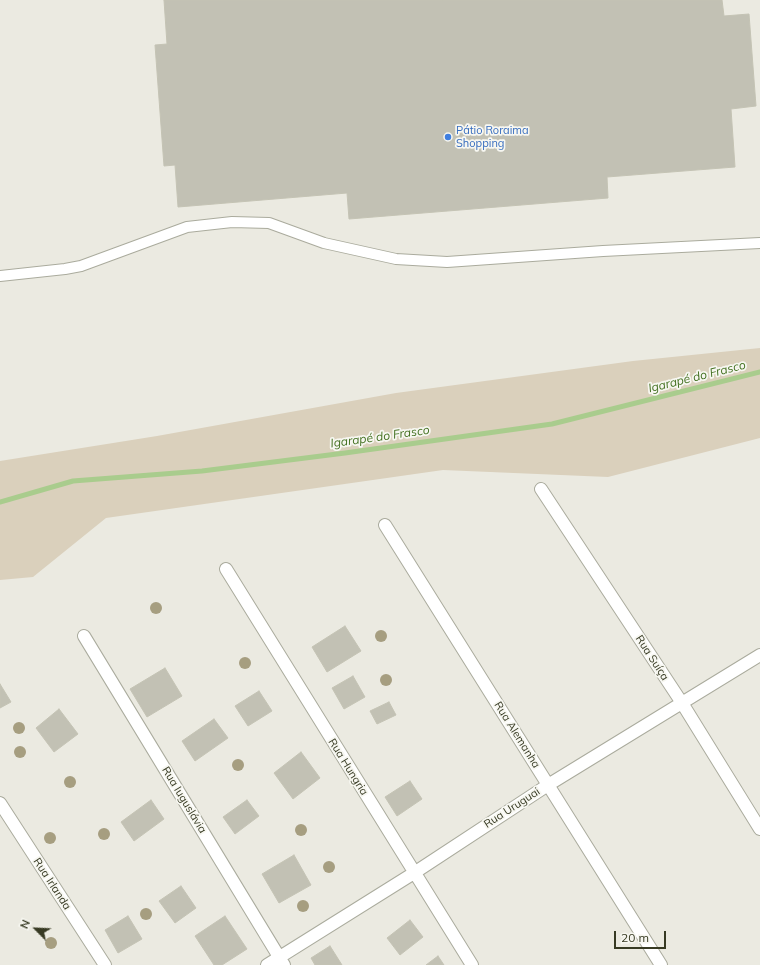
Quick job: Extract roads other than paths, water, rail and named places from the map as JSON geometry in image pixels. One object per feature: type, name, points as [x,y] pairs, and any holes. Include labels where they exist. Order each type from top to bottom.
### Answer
[{"type":"street","name":"Rua Suíça","points":[[541,490],[682,703],[760,829]]},
{"type":"street","name":"Rua Alemanha","points":[[385,525],[661,965]]},
{"type":"street","name":"Rua Hungria","points":[[226,570],[472,965]]},
{"type":"street","name":"Rua Iuguslávia","points":[[84,636],[282,961]]},
{"type":"street","name":"Rua Uruguai","points":[[267,965],[282,961],[548,785],[760,655]]},
{"type":"street","name":"Rua Irlanda","points":[[0,803],[105,965]]},
{"type":"lane","points":[[0,276],[19,275],[81,266],[187,227],[232,222],[269,224],[324,243],[396,258],[447,262],[603,251],[760,243]]},
{"type":"waterway","name":"Igarapé do Frasco","points":[[0,502],[73,481],[202,471],[552,424],[760,372]]},
{"type":"place","name":"Pátio Roraima Shopping","points":[[448,137]]}]
